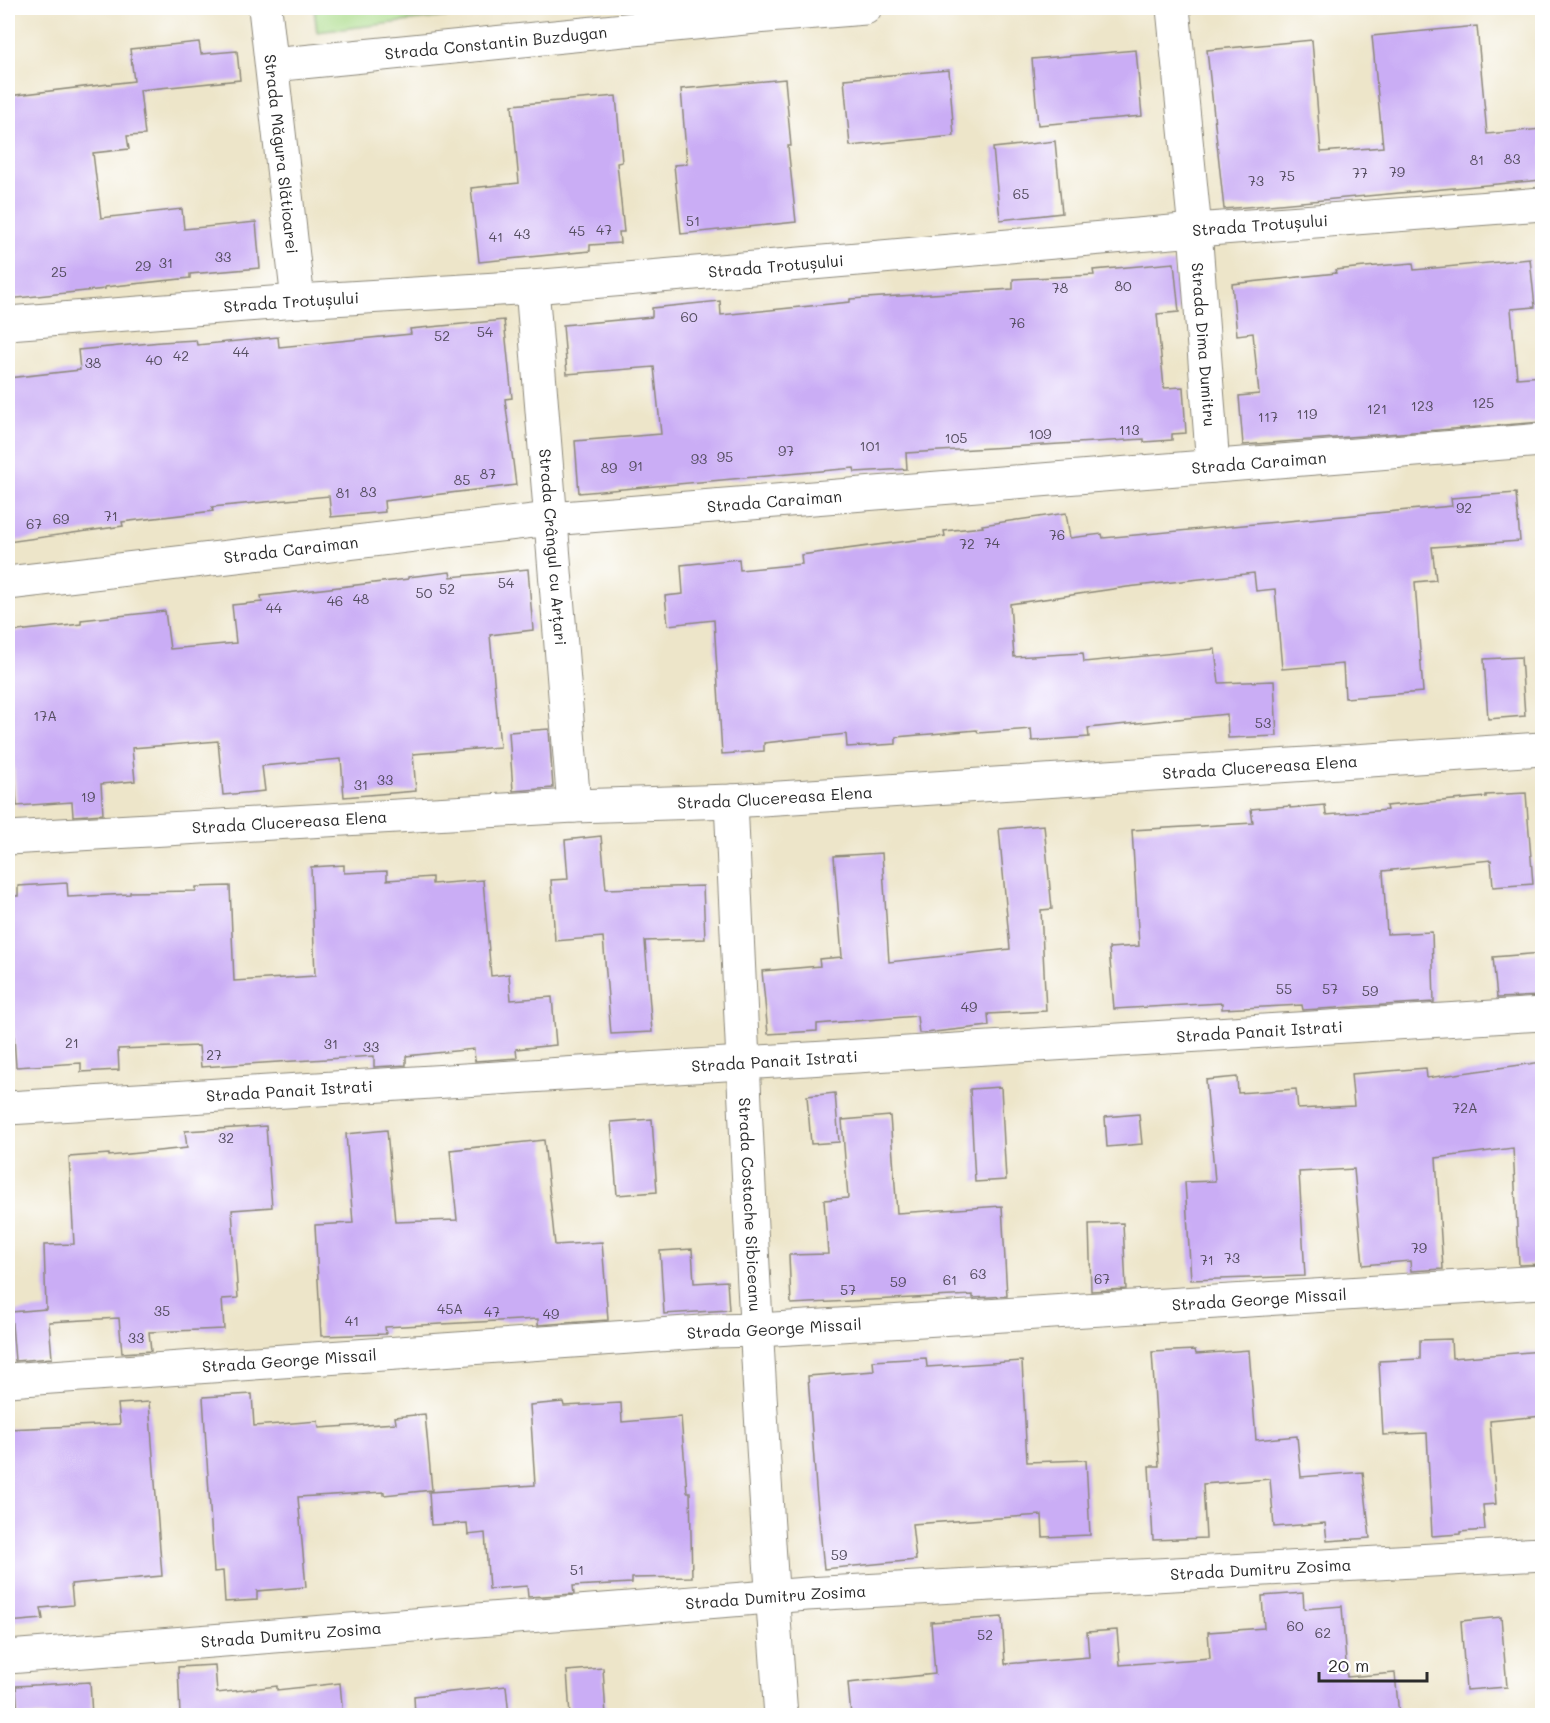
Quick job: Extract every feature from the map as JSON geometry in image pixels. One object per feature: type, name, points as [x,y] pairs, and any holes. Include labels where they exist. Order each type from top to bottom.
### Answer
[{"type":"street","name":"Strada Măgura Slătioarei","points":[[266,8],[298,301]]},
{"type":"street","name":"Strada Constantin Buzdugan","points":[[272,65],[754,12],[865,8]]},
{"type":"street","name":"Strada Dima Dumitru","points":[[1173,8],[1195,230],[1213,466]]},
{"type":"street","name":"Strada Trotușului","points":[[8,323],[298,301],[532,287],[1195,230],[1542,204]]},
{"type":"street","name":"Strada Crângul cu Arțari","points":[[532,287],[574,807]]},
{"type":"street","name":"Strada Caraiman","points":[[8,583],[550,519],[1542,440]]},
{"type":"street","name":"Strada Clucereasa Elena","points":[[8,838],[574,807],[731,801],[1542,749]]},
{"type":"street","name":"Strada Costache Sibiceanu","points":[[731,801],[772,1597],[781,1716]]},
{"type":"street","name":"Strada Panait Istrati","points":[[8,1108],[1542,1014]]},
{"type":"street","name":"Strada George Missail","points":[[8,1380],[716,1331],[1542,1282]]},
{"type":"street","name":"Strada Dumitru Zosima","points":[[8,1657],[772,1597],[1542,1554]]},
{"type":"green space","points":[[314,8],[520,8],[317,32]]},
{"type":"building","points":[[1477,26],[1487,134],[1542,129],[1542,180],[1224,209],[1207,50],[1312,40],[1321,152],[1383,147],[1372,36]]},
{"type":"building","points":[[199,42],[201,54],[237,51],[240,80],[140,90],[145,135],[127,136],[129,149],[93,153],[101,218],[182,209],[184,229],[256,222],[260,268],[190,274],[190,278],[8,299],[8,96],[134,81],[130,49]]},
{"type":"building","points":[[1136,50],[1142,116],[1038,125],[1032,59]]},
{"type":"building","points":[[949,70],[954,136],[850,146],[844,79]]},
{"type":"building","points":[[785,79],[791,146],[788,146],[796,222],[681,234],[674,165],[687,164],[681,89]]},
{"type":"building","points":[[616,96],[622,162],[617,163],[624,232],[619,232],[620,243],[590,245],[590,251],[479,262],[471,188],[519,183],[512,105]]},
{"type":"building","points":[[1055,141],[1062,213],[1000,220],[993,148]]},
{"type":"building","points":[[1530,259],[1535,307],[1511,309],[1517,378],[1542,376],[1542,422],[1243,445],[1239,396],[1259,394],[1253,333],[1237,335],[1232,284],[1336,273],[1335,270],[1365,267],[1413,263],[1414,270]]},
{"type":"building","points":[[1174,263],[1179,312],[1157,314],[1164,388],[1183,387],[1186,433],[1172,434],[1172,440],[1144,442],[1144,439],[906,453],[907,469],[855,472],[854,468],[579,493],[575,441],[661,434],[654,367],[567,374],[563,325],[652,317],[652,308],[720,301],[721,315],[850,302],[850,299],[1013,289],[1013,279],[1094,275],[1093,270]]},
{"type":"building","points":[[504,320],[512,398],[505,399],[516,485],[384,501],[385,512],[331,517],[329,496],[212,507],[213,511],[122,522],[123,526],[8,542],[8,378],[80,370],[78,350],[196,340],[197,345],[278,337],[279,347],[411,334],[410,329]]},
{"type":"building","points":[[1516,493],[1520,541],[1432,547],[1436,580],[1415,582],[1423,692],[1345,698],[1343,664],[1282,669],[1275,589],[1256,591],[1254,573],[1127,587],[1010,604],[1014,657],[1083,653],[1084,662],[1215,649],[1219,683],[1274,681],[1277,736],[1228,738],[1227,714],[1088,728],[1089,737],[1032,741],[1031,729],[978,733],[977,730],[896,737],[896,744],[847,747],[846,734],[764,743],[764,751],[722,754],[714,620],[668,625],[665,596],[683,594],[681,565],[739,559],[740,570],[802,564],[801,555],[945,536],[944,531],[1066,513],[1070,538],[1102,534],[1103,538],[1452,506],[1451,498]]},
{"type":"building","points":[[528,569],[533,630],[490,635],[500,747],[413,754],[416,791],[344,797],[341,759],[262,766],[265,791],[223,795],[218,741],[132,748],[135,781],[101,784],[103,814],[73,816],[72,802],[17,806],[8,690],[8,632],[81,624],[81,620],[165,611],[170,649],[236,643],[232,605],[262,602],[261,596],[450,572],[451,577]]},
{"type":"building","points":[[1521,657],[1525,716],[1488,719],[1484,659]]},
{"type":"building","points":[[549,729],[553,788],[513,791],[509,732]]},
{"type":"building","points":[[1526,793],[1533,884],[1493,887],[1491,860],[1383,871],[1387,934],[1432,932],[1434,1002],[1303,1010],[1302,1005],[1222,1009],[1222,1003],[1114,1009],[1109,948],[1139,946],[1132,830],[1253,823],[1251,809],[1325,805],[1326,815],[1387,810],[1386,806],[1486,797],[1486,795]]},
{"type":"building","points":[[1044,825],[1052,909],[1041,910],[1046,1011],[988,1014],[989,1026],[925,1033],[919,1033],[917,1016],[817,1024],[817,1031],[768,1034],[762,971],[820,966],[819,959],[842,957],[834,856],[882,853],[889,962],[1010,949],[999,829]]},
{"type":"building","points":[[601,836],[606,889],[703,886],[705,939],[645,941],[652,1032],[611,1034],[603,937],[555,941],[551,880],[568,879],[565,840]]},
{"type":"building","points":[[344,865],[344,873],[387,871],[387,880],[432,877],[432,884],[483,880],[491,976],[509,974],[511,1000],[552,997],[556,1045],[516,1049],[517,1058],[475,1061],[474,1049],[406,1056],[406,1065],[374,1067],[374,1056],[201,1067],[199,1046],[118,1049],[119,1070],[81,1072],[81,1063],[16,1067],[12,1007],[8,1007],[8,896],[18,896],[18,886],[67,883],[68,897],[130,894],[130,892],[196,891],[196,887],[230,886],[234,981],[315,976],[311,867]]},
{"type":"building","points":[[1542,953],[1542,996],[1497,998],[1493,957]]},
{"type":"building","points":[[1542,1062],[1542,1264],[1519,1265],[1513,1148],[1436,1158],[1443,1269],[1411,1271],[1410,1261],[1363,1265],[1354,1169],[1299,1172],[1305,1276],[1191,1280],[1185,1182],[1215,1181],[1206,1080],[1237,1077],[1238,1093],[1296,1089],[1298,1109],[1354,1106],[1351,1074],[1426,1068],[1427,1078]]},
{"type":"building","points":[[1001,1087],[1006,1180],[975,1182],[970,1089]]},
{"type":"building","points":[[835,1093],[839,1142],[811,1144],[807,1096]]},
{"type":"building","points":[[1139,1114],[1142,1144],[1107,1147],[1105,1117]]},
{"type":"building","points":[[890,1116],[897,1213],[1002,1206],[1007,1296],[973,1298],[973,1295],[791,1304],[789,1255],[828,1254],[824,1200],[848,1198],[842,1120]]},
{"type":"building","points":[[652,1119],[657,1192],[617,1195],[611,1122]]},
{"type":"building","points":[[266,1126],[272,1207],[232,1210],[238,1298],[222,1299],[224,1329],[149,1332],[151,1351],[122,1353],[119,1318],[49,1322],[52,1358],[15,1361],[11,1312],[46,1309],[44,1245],[74,1244],[69,1157],[109,1154],[109,1156],[187,1148],[185,1131]]},
{"type":"building","points":[[387,1130],[395,1222],[457,1220],[450,1150],[544,1140],[555,1245],[602,1242],[608,1320],[538,1325],[538,1319],[385,1327],[386,1334],[321,1336],[315,1225],[353,1223],[346,1134]]},
{"type":"building","points":[[1123,1223],[1126,1289],[1091,1291],[1089,1224]]},
{"type":"building","points":[[692,1249],[694,1283],[727,1281],[729,1310],[664,1314],[660,1251]]},
{"type":"building","points":[[1451,1339],[1452,1358],[1542,1351],[1542,1416],[1490,1421],[1496,1504],[1483,1505],[1485,1530],[1432,1536],[1427,1433],[1383,1435],[1379,1361],[1420,1359],[1420,1340]]},
{"type":"building","points":[[1195,1350],[1196,1354],[1249,1350],[1256,1440],[1297,1436],[1301,1477],[1363,1472],[1370,1538],[1327,1541],[1325,1523],[1274,1527],[1270,1479],[1203,1484],[1206,1538],[1153,1540],[1149,1466],[1159,1466],[1152,1352]]},
{"type":"building","points":[[926,1358],[927,1367],[1022,1361],[1027,1462],[1086,1460],[1090,1535],[1043,1537],[1042,1515],[912,1524],[916,1560],[824,1569],[808,1376],[874,1371],[873,1361]]},
{"type":"building","points":[[252,1394],[254,1426],[318,1421],[319,1428],[396,1423],[395,1417],[425,1414],[432,1490],[384,1495],[384,1492],[298,1497],[306,1587],[257,1591],[257,1600],[225,1602],[223,1571],[214,1572],[203,1397]]},
{"type":"building","points":[[149,1402],[162,1576],[71,1584],[73,1605],[41,1608],[43,1619],[8,1622],[8,1429],[120,1424],[118,1404]]},
{"type":"building","points":[[563,1402],[564,1406],[621,1403],[622,1422],[681,1417],[687,1492],[690,1492],[692,1577],[632,1578],[632,1583],[573,1586],[574,1594],[528,1597],[527,1586],[489,1589],[485,1533],[468,1535],[467,1523],[431,1525],[429,1492],[535,1485],[530,1405]]},
{"type":"building","points":[[1303,1593],[1304,1609],[1342,1606],[1347,1677],[1395,1673],[1399,1716],[851,1716],[848,1683],[935,1674],[931,1622],[1002,1617],[1005,1664],[1089,1657],[1087,1632],[1117,1630],[1120,1665],[1210,1658],[1208,1632],[1264,1628],[1262,1596]]},
{"type":"building","points":[[1501,1617],[1507,1687],[1466,1690],[1461,1621]]},
{"type":"building","points":[[215,1665],[217,1693],[277,1686],[277,1690],[340,1683],[343,1716],[180,1716],[178,1667]]},
{"type":"building","points":[[603,1668],[606,1716],[570,1716],[567,1671]]},
{"type":"building","points":[[90,1682],[92,1716],[18,1716],[16,1686]]},
{"type":"building","points":[[506,1686],[509,1716],[415,1716],[414,1696]]}]
